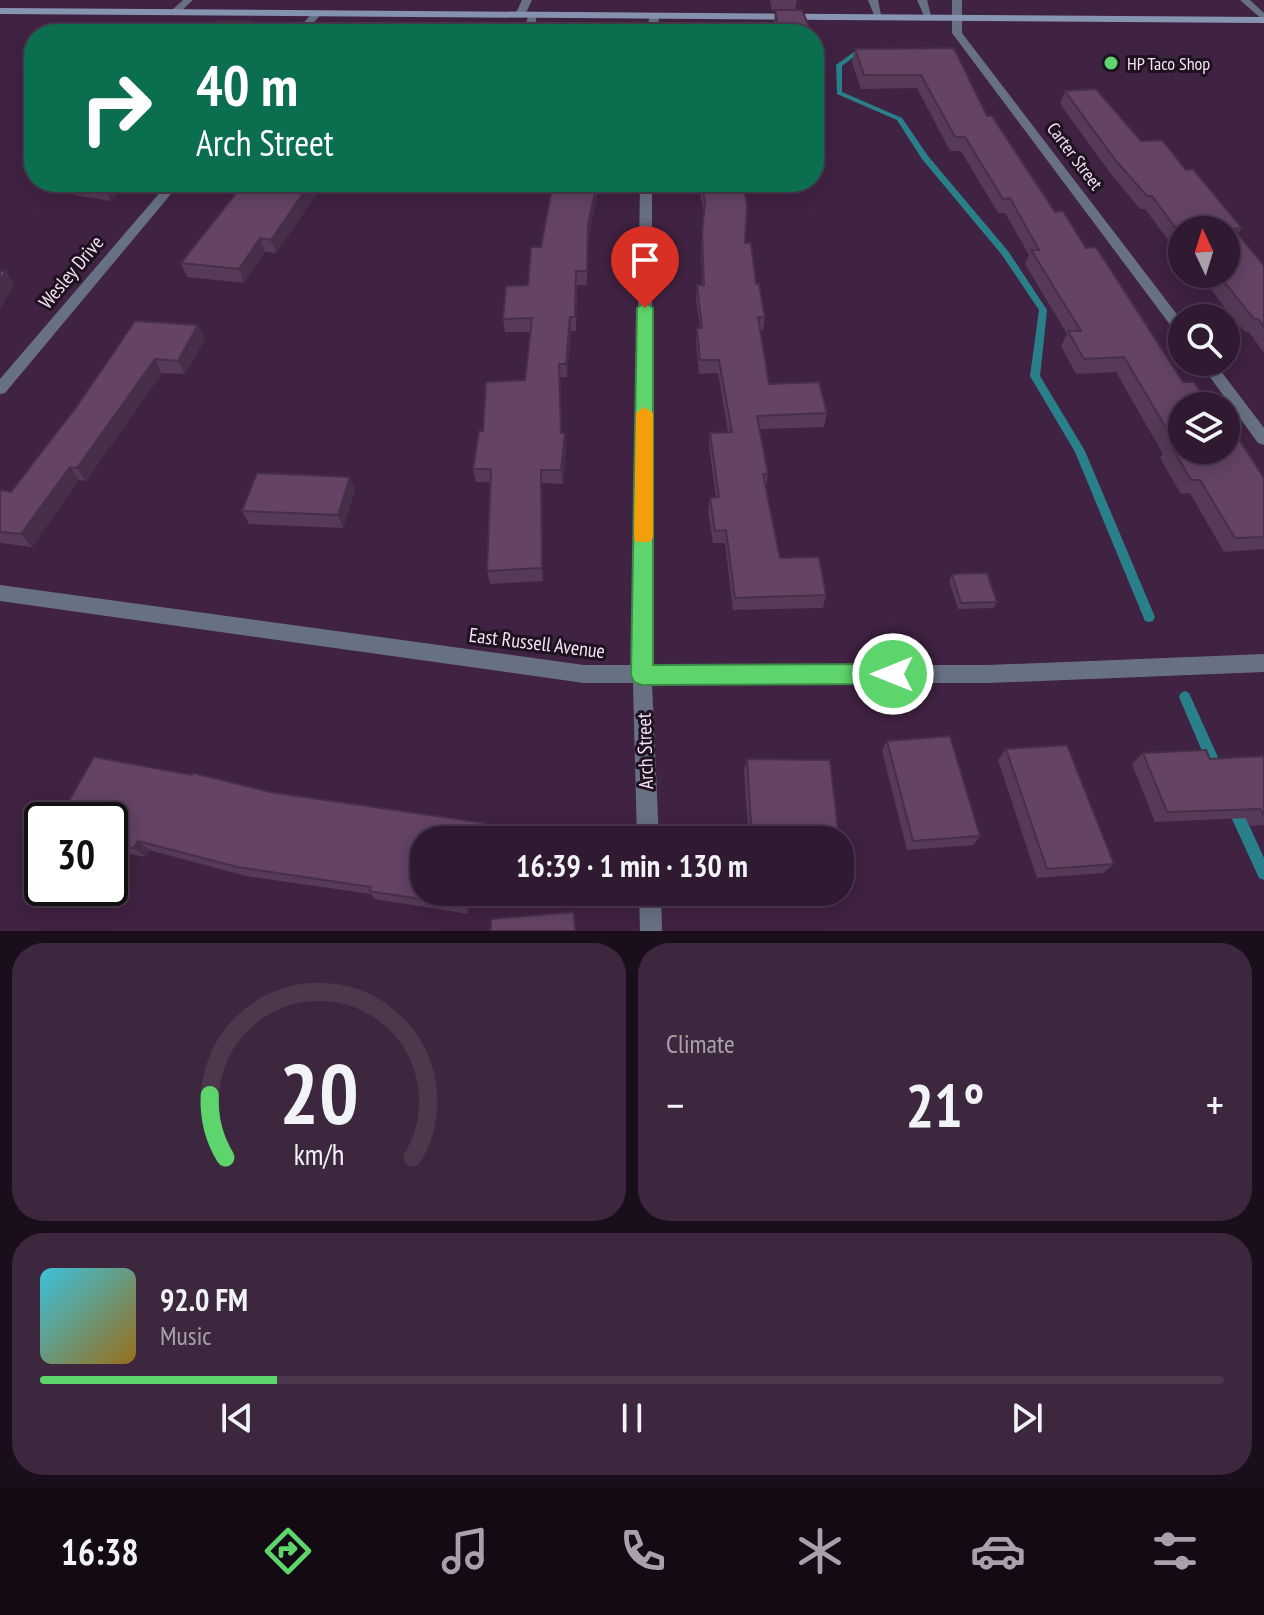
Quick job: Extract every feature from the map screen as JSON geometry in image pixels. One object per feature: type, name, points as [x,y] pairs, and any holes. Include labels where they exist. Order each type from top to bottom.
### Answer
[{"type":"main road","points":[[0,11],[1264,19]]},
{"type":"street","points":[[175,12],[188,0]]},
{"type":"street","points":[[520,15],[527,0]]},
{"type":"street","points":[[873,0],[879,18]]},
{"type":"street","points":[[922,0],[929,18]]},
{"type":"street","name":"Carter Street","points":[[957,0],[957,33],[1168,312]]},
{"type":"street","points":[[1245,0],[1264,19]]},
{"type":"street","points":[[308,24],[317,13]]},
{"type":"street","points":[[530,24],[532,15]]},
{"type":"street","points":[[654,16],[654,24]]},
{"type":"street","name":"Wesley Drive","points":[[0,389],[167,192]]},
{"type":"street","name":"Arch Street","points":[[646,192],[642,675],[647,826]]},
{"type":"street","points":[[1217,376],[1264,439]]},
{"type":"street","name":"East Russell Avenue","points":[[0,593],[584,674],[988,674],[1264,663]]},
{"type":"street","points":[[650,906],[651,931]]},
{"type":"building","points":[[775,10],[802,10],[808,24],[777,24]]},
{"type":"building","points":[[216,21],[251,21],[248,24],[213,24]]},
{"type":"building","points":[[954,48],[987,116],[992,116],[1055,212],[1063,211],[1086,248],[1096,247],[1168,359],[1168,376],[1179,376],[1183,382],[1194,382],[1201,392],[1168,392],[1168,431],[1124,357],[1084,359],[1068,331],[1081,331],[1031,250],[1039,250],[1010,198],[1003,199],[965,137],[955,137],[921,75],[864,75],[855,49]]},
{"type":"building","points":[[1096,89],[1141,141],[1162,140],[1186,170],[1193,169],[1232,216],[1168,218],[1152,196],[1147,196],[1116,161],[1065,91]]},
{"type":"building","points":[[237,192],[304,192],[271,240],[260,238],[239,269],[181,263]]},
{"type":"building","points":[[551,192],[595,192],[588,225],[587,271],[576,271],[575,317],[570,317],[566,364],[559,364],[561,433],[565,433],[561,470],[541,470],[542,568],[487,571],[491,469],[473,469],[479,431],[483,431],[486,382],[525,380],[532,318],[503,319],[506,286],[528,285],[531,247],[541,247]]},
{"type":"building","points":[[703,192],[744,192],[747,204],[745,243],[751,243],[756,284],[759,284],[765,317],[758,317],[769,384],[819,382],[827,413],[757,416],[768,474],[763,474],[780,558],[819,557],[826,595],[735,598],[726,530],[715,531],[710,498],[719,497],[710,433],[732,432],[719,360],[700,360],[697,328],[702,328],[697,285],[704,285],[702,233]]},
{"type":"building","points":[[1240,236],[1264,266],[1264,327],[1258,319],[1254,319],[1229,288],[1240,288]]},
{"type":"building","points":[[135,321],[198,325],[178,361],[155,359],[77,468],[70,467],[21,534],[0,532],[0,490],[11,492],[77,406]]},
{"type":"building","points":[[1240,441],[1264,478],[1264,537],[1235,538],[1200,480],[1191,480],[1182,464],[1240,464]]},
{"type":"building","points":[[257,473],[350,477],[338,515],[242,511]]},
{"type":"building","points":[[987,573],[997,602],[961,603],[952,574]]},
{"type":"building","points":[[950,736],[980,836],[913,841],[887,741]]},
{"type":"building","points":[[1067,745],[1114,864],[1047,869],[1006,749]]},
{"type":"building","points":[[1206,750],[1210,759],[1264,756],[1264,816],[1260,809],[1167,812],[1143,753]]},
{"type":"building","points":[[94,757],[193,773],[270,792],[485,823],[484,826],[410,826],[410,897],[369,891],[371,887],[237,867],[138,841],[134,848],[128,847],[128,802],[68,802]]},
{"type":"building","points":[[747,759],[830,760],[838,826],[751,826]]},
{"type":"building","points":[[574,912],[575,931],[491,931],[491,919]]},
{"type":"waterway","points":[[860,50],[839,65],[839,93],[900,119],[925,157],[1005,253],[1043,310],[1035,376],[1080,451],[1149,617]]},
{"type":"waterway","points":[[1185,697],[1216,768]]},
{"type":"waterway","points":[[1234,808],[1264,873]]},
{"type":"slow traffic","points":[[643,537],[644,413]]},
{"type":"place","name":"HP Taco Shop","points":[[1111,63]]},
{"type":"route","points":[[645,308],[642,675],[893,674]]}]
